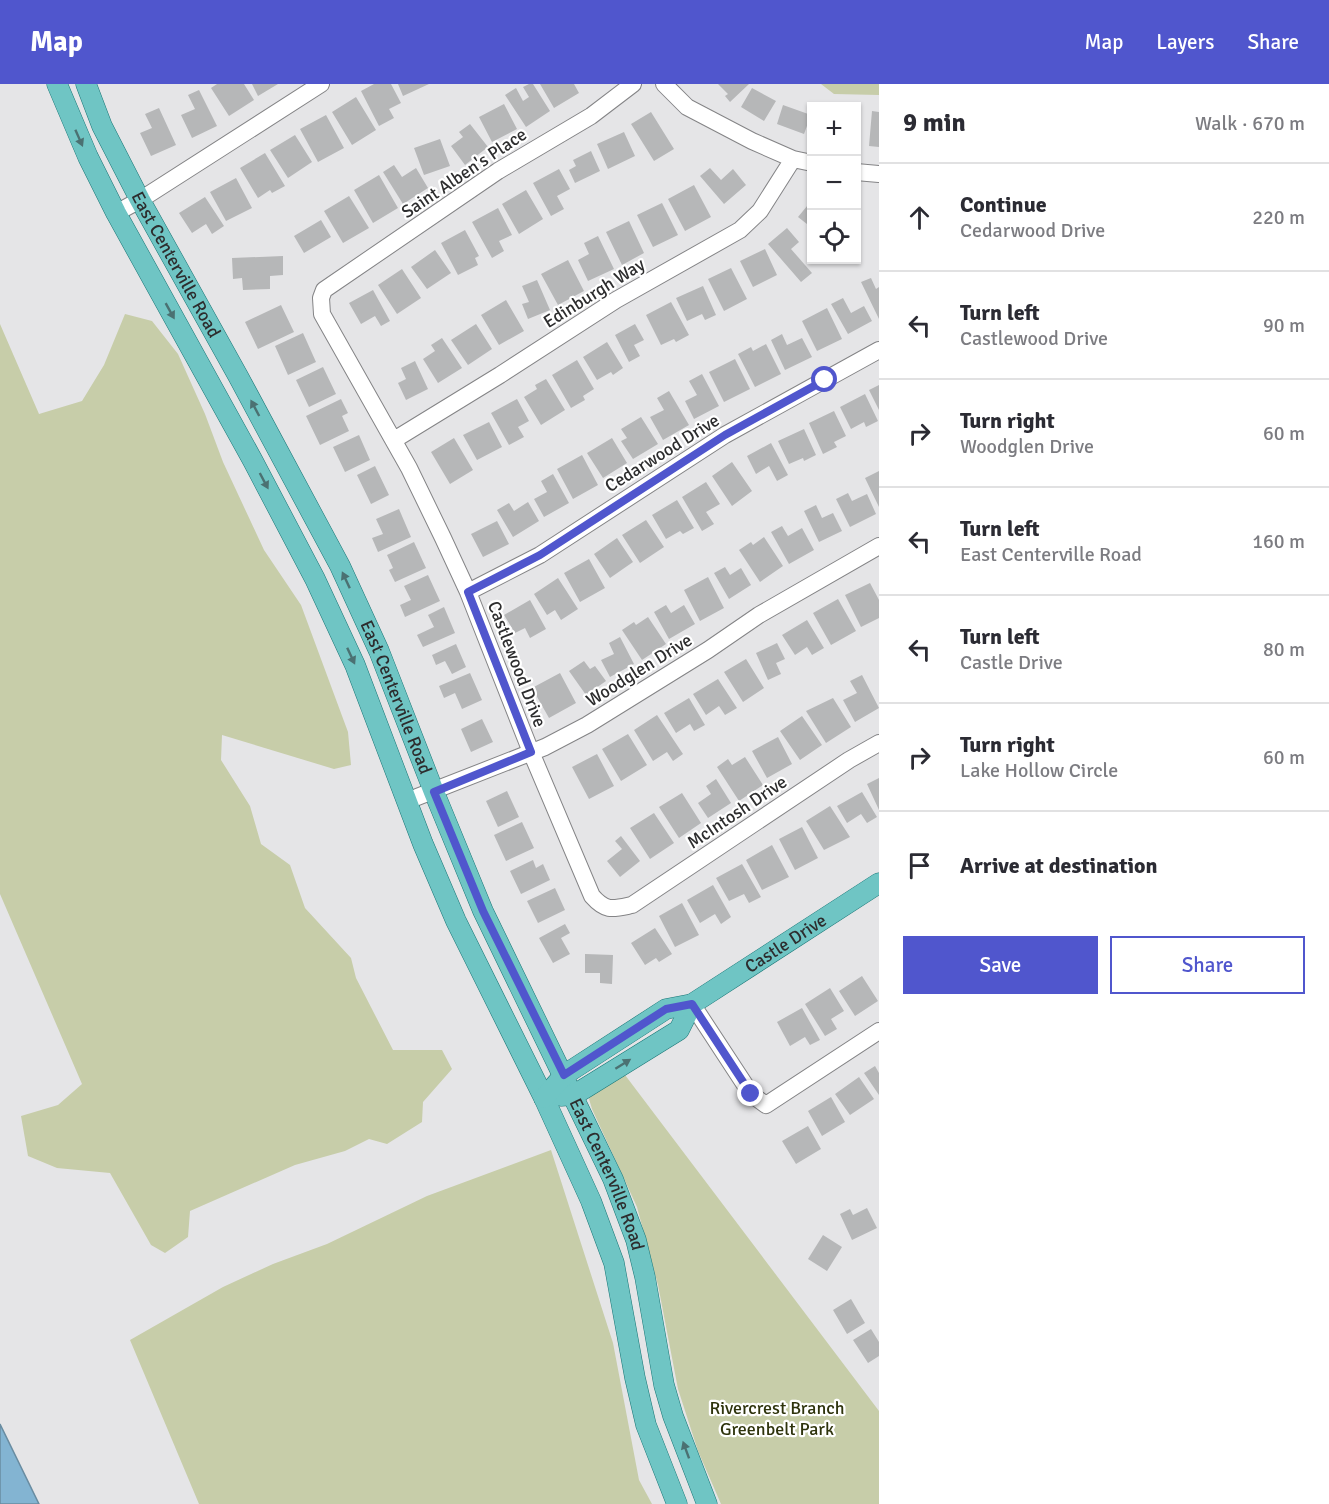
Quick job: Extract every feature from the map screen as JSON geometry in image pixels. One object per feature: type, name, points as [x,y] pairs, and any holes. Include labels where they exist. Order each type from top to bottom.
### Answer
[{"type":"main road","name":"East Centerville Road","points":[[57,84],[76,131],[116,213],[300,549],[355,665],[456,921],[579,1174],[606,1238],[620,1286],[635,1378],[646,1425],[677,1504]]},
{"type":"main road","name":"East Centerville Road","points":[[86,84],[102,126],[140,200],[340,566],[379,651],[483,911],[613,1179],[636,1240],[645,1277],[664,1385],[676,1425],[707,1504]]},
{"type":"main road","name":"Castle Drive","points":[[544,1098],[564,1075],[666,1009],[692,1004],[879,883]]},
{"type":"main road","name":"Castle Drive","points":[[544,1098],[573,1095],[679,1030],[692,1004]]},
{"type":"street","points":[[116,213],[321,84]]},
{"type":"street","name":"Saint Alben's Place","points":[[321,298],[324,290],[498,171],[591,116],[633,84]]},
{"type":"street","points":[[664,84],[687,107],[752,141],[794,159],[807,162]]},
{"type":"street","name":"Edinburgh Way","points":[[394,440],[501,375],[616,300],[740,230],[760,211],[794,159]]},
{"type":"street","points":[[861,172],[879,174]]},
{"type":"street","name":"Castlewood Drive","points":[[321,298],[322,314],[426,500],[468,592],[531,752],[592,896],[601,907],[614,909]]},
{"type":"street","name":"Cedarwood Drive","points":[[468,592],[540,555],[725,435],[879,350]]},
{"type":"street","name":"Woodglen Drive","points":[[407,801],[531,752],[587,725],[708,650],[759,615],[879,546]]},
{"type":"street","name":"McIntosh Drive","points":[[614,909],[632,905],[849,760],[879,743]]},
{"type":"street","points":[[692,1004],[751,1094],[766,1105],[879,1031]]},
{"type":"green space","points":[[821,84],[879,84],[879,95],[834,94]]},
{"type":"green space","points":[[125,314],[152,321],[178,354],[205,414],[223,462],[264,550],[301,605],[348,732],[351,765],[334,769],[222,735],[221,760],[250,806],[261,844],[290,865],[305,908],[351,958],[356,978],[393,1050],[442,1050],[452,1069],[423,1102],[422,1122],[387,1144],[369,1139],[345,1151],[295,1165],[190,1211],[188,1237],[165,1253],[151,1245],[110,1173],[57,1168],[28,1156],[21,1116],[58,1105],[82,1084],[0,894],[0,324],[39,414],[82,401],[104,365]]},
{"type":"green space","name":"Rivercrest Branch Greenbelt Park","points":[[622,1071],[879,1411],[879,1504],[721,1504],[698,1451],[678,1389],[658,1285],[637,1207],[589,1099],[593,1091]]},
{"type":"green space","points":[[551,1150],[613,1343],[639,1480],[652,1504],[199,1504],[130,1340],[223,1287],[273,1264],[327,1244],[427,1196]]},
{"type":"water","points":[[0,1424],[39,1504],[0,1504]]},
{"type":"building","points":[[217,84],[244,84],[254,100],[229,116],[211,88]]},
{"type":"building","points":[[252,84],[278,84],[258,96]]},
{"type":"building","points":[[374,84],[391,84],[401,103],[389,109],[394,118],[379,126],[361,91]]},
{"type":"building","points":[[398,84],[429,84],[403,96]]},
{"type":"building","points":[[533,84],[550,111],[526,127],[505,95],[516,88],[523,101],[529,97],[523,87]]},
{"type":"building","points":[[540,84],[574,84],[579,93],[554,108]]},
{"type":"building","points":[[718,84],[749,84],[730,102],[725,96],[728,94]]},
{"type":"building","points":[[752,88],[776,101],[764,121],[741,107]]},
{"type":"building","points":[[199,90],[217,126],[192,138],[181,115],[195,109],[188,95]]},
{"type":"building","points":[[356,97],[376,130],[352,145],[332,112]]},
{"type":"building","points":[[504,104],[517,129],[492,142],[479,117]]},
{"type":"building","points":[[783,105],[807,114],[804,134],[777,124]]},
{"type":"building","points":[[159,108],[176,145],[151,156],[140,133],[152,128],[145,114]]},
{"type":"building","points":[[872,111],[879,112],[879,147],[869,146]]},
{"type":"building","points":[[651,112],[674,149],[654,161],[631,124]]},
{"type":"building","points":[[326,115],[344,148],[318,162],[300,129]]},
{"type":"building","points":[[470,124],[488,147],[465,165],[451,146],[463,137],[459,132]]},
{"type":"building","points":[[624,132],[635,156],[608,169],[597,144]]},
{"type":"building","points":[[295,135],[312,162],[288,178],[270,150]]},
{"type":"building","points":[[440,139],[450,166],[424,175],[414,148]]},
{"type":"building","points":[[591,151],[600,171],[575,183],[569,170],[576,166],[573,160]]},
{"type":"building","points":[[265,153],[285,186],[272,193],[270,190],[258,198],[240,168]]},
{"type":"building","points":[[394,165],[402,177],[416,168],[428,188],[403,204],[383,172]]},
{"type":"building","points":[[710,168],[721,180],[733,169],[746,185],[724,204],[700,176]]},
{"type":"building","points":[[559,169],[570,189],[557,196],[564,209],[551,216],[533,183]]},
{"type":"building","points":[[379,175],[398,208],[373,223],[354,190]]},
{"type":"building","points":[[236,178],[252,208],[226,221],[210,192]]},
{"type":"building","points":[[694,185],[711,217],[685,231],[668,199]]},
{"type":"building","points":[[526,190],[543,219],[519,234],[502,204]]},
{"type":"building","points":[[349,196],[369,228],[343,243],[324,211]]},
{"type":"building","points":[[205,197],[224,226],[212,234],[206,224],[192,233],[179,213]]},
{"type":"building","points":[[662,203],[678,235],[653,247],[637,215]]},
{"type":"building","points":[[807,206],[807,224],[798,217]]},
{"type":"building","points":[[498,208],[512,235],[499,241],[504,251],[492,258],[472,222]]},
{"type":"building","points":[[321,220],[331,237],[304,253],[294,236]]},
{"type":"building","points":[[629,221],[644,253],[622,265],[606,232]]},
{"type":"building","points":[[787,228],[799,242],[791,249],[812,273],[801,282],[768,244]]},
{"type":"building","points":[[465,230],[479,256],[475,258],[478,265],[458,275],[441,243]]},
{"type":"building","points":[[598,236],[614,269],[588,281],[578,260],[589,254],[584,243]]},
{"type":"building","points":[[765,249],[777,275],[753,287],[740,261]]},
{"type":"building","points":[[435,250],[451,273],[427,289],[411,267]]},
{"type":"building","points":[[283,256],[283,275],[270,276],[270,289],[243,290],[242,278],[233,279],[232,258]]},
{"type":"building","points":[[568,260],[584,291],[558,305],[541,274]]},
{"type":"building","points":[[731,268],[747,299],[724,311],[708,279]]},
{"type":"building","points":[[402,269],[421,298],[397,314],[378,285]]},
{"type":"building","points":[[871,278],[876,289],[879,287],[879,319],[861,282]]},
{"type":"building","points":[[537,280],[550,310],[528,319],[522,304],[529,302],[522,286]]},
{"type":"building","points":[[703,286],[716,315],[705,320],[702,314],[687,321],[676,298]]},
{"type":"building","points":[[373,290],[390,321],[381,326],[375,316],[361,324],[349,303]]},
{"type":"building","points":[[843,298],[851,313],[864,306],[872,321],[848,334],[831,304]]},
{"type":"building","points":[[506,300],[524,331],[499,345],[481,315]]},
{"type":"building","points":[[671,302],[689,335],[676,342],[674,339],[661,345],[646,315]]},
{"type":"building","points":[[281,305],[294,332],[258,349],[245,322]]},
{"type":"building","points":[[827,308],[842,339],[817,351],[802,321]]},
{"type":"building","points":[[476,324],[492,349],[468,365],[451,340]]},
{"type":"building","points":[[635,324],[644,340],[634,345],[640,356],[629,362],[615,335]]},
{"type":"building","points":[[303,333],[316,362],[288,375],[275,346]]},
{"type":"building","points":[[782,334],[787,345],[802,338],[812,357],[785,370],[771,340]]},
{"type":"building","points":[[442,338],[462,368],[438,383],[423,359],[435,351],[431,345]]},
{"type":"building","points":[[607,342],[623,368],[613,375],[611,372],[597,380],[583,357]]},
{"type":"building","points":[[766,344],[781,374],[755,387],[738,354],[751,347],[753,351]]},
{"type":"building","points":[[735,359],[750,389],[724,402],[709,372]]},
{"type":"building","points":[[577,360],[594,389],[583,396],[585,400],[571,408],[552,375]]},
{"type":"building","points":[[415,361],[428,389],[406,400],[398,383],[406,379],[401,368]]},
{"type":"building","points":[[323,367],[336,394],[309,407],[296,380]]},
{"type":"building","points":[[702,374],[719,406],[694,419],[685,401],[697,395],[689,381]]},
{"type":"building","points":[[546,379],[565,410],[541,425],[524,397],[537,389],[535,385]]},
{"type":"building","points":[[879,385],[879,410],[869,390]]},
{"type":"building","points":[[669,391],[689,425],[663,440],[650,417],[664,410],[657,398]]},
{"type":"building","points":[[865,394],[878,421],[866,427],[864,422],[851,429],[840,407]]},
{"type":"building","points":[[341,399],[348,413],[342,416],[349,431],[320,445],[306,416]]},
{"type":"building","points":[[517,399],[529,421],[518,427],[524,437],[509,445],[491,413]]},
{"type":"building","points":[[834,411],[846,436],[834,442],[837,447],[823,454],[809,423]]},
{"type":"building","points":[[641,417],[658,444],[633,459],[621,441],[627,438],[621,429]]},
{"type":"building","points":[[489,422],[502,447],[477,460],[463,435]]},
{"type":"building","points":[[804,429],[816,455],[804,461],[803,458],[789,464],[778,441]]},
{"type":"building","points":[[359,435],[370,460],[345,472],[333,447]]},
{"type":"building","points":[[454,438],[473,470],[450,484],[431,452]]},
{"type":"building","points":[[612,438],[627,463],[603,478],[587,453]]},
{"type":"building","points":[[771,443],[788,475],[777,481],[769,466],[756,474],[747,456]]},
{"type":"building","points":[[582,455],[598,485],[573,499],[557,469]]},
{"type":"building","points":[[732,462],[752,491],[732,506],[712,476]]},
{"type":"building","points":[[375,466],[389,495],[371,504],[357,475]]},
{"type":"building","points":[[879,471],[879,507],[865,478]]},
{"type":"building","points":[[553,474],[569,503],[544,517],[534,499],[547,492],[541,481]]},
{"type":"building","points":[[706,482],[720,504],[706,512],[714,524],[702,531],[682,497]]},
{"type":"building","points":[[848,493],[852,501],[867,494],[876,514],[850,527],[836,499]]},
{"type":"building","points":[[677,500],[694,528],[683,534],[680,531],[666,539],[652,515]]},
{"type":"building","points":[[528,502],[539,521],[513,537],[497,510],[509,503],[514,511]]},
{"type":"building","points":[[816,505],[822,518],[833,513],[842,531],[819,542],[804,511]]},
{"type":"building","points":[[399,509],[411,537],[378,552],[372,538],[383,534],[376,519]]},
{"type":"building","points":[[646,520],[664,547],[640,563],[622,535]]},
{"type":"building","points":[[497,521],[509,544],[483,557],[471,534]]},
{"type":"building","points":[[782,526],[788,536],[802,528],[814,550],[789,564],[771,532]]},
{"type":"building","points":[[764,537],[783,566],[760,582],[739,550],[751,542],[753,545]]},
{"type":"building","points":[[617,538],[633,562],[610,578],[594,554]]},
{"type":"building","points":[[414,542],[426,568],[395,582],[389,570],[393,568],[387,555]]},
{"type":"building","points":[[589,559],[605,588],[580,602],[564,573]]},
{"type":"building","points":[[725,567],[730,575],[741,568],[751,585],[729,599],[714,573]]},
{"type":"building","points":[[428,575],[440,601],[405,617],[400,605],[411,600],[404,586]]},
{"type":"building","points":[[708,577],[724,608],[700,621],[684,590]]},
{"type":"building","points":[[558,578],[578,609],[561,620],[555,610],[547,615],[534,594]]},
{"type":"building","points":[[870,583],[879,600],[879,618],[861,627],[845,595]]},
{"type":"building","points":[[838,599],[856,631],[831,645],[813,613]]},
{"type":"building","points":[[530,600],[546,629],[530,638],[525,628],[515,633],[504,615]]},
{"type":"building","points":[[666,605],[671,613],[684,605],[695,624],[669,639],[654,612]]},
{"type":"building","points":[[444,607],[455,633],[423,647],[417,635],[434,627],[428,615]]},
{"type":"building","points":[[648,617],[666,644],[642,660],[622,630]]},
{"type":"building","points":[[807,620],[824,648],[812,655],[807,647],[795,655],[782,635]]},
{"type":"building","points":[[620,637],[634,664],[610,677],[601,660],[614,654],[609,643]]},
{"type":"building","points":[[777,643],[785,659],[776,663],[781,674],[768,680],[756,653]]},
{"type":"building","points":[[456,644],[466,667],[452,674],[445,661],[436,665],[432,655]]},
{"type":"building","points":[[746,659],[764,688],[743,702],[724,672]]},
{"type":"building","points":[[584,661],[590,669],[595,666],[606,681],[586,695],[569,671]]},
{"type":"building","points":[[470,673],[482,700],[462,709],[455,693],[444,698],[439,686]]},
{"type":"building","points":[[560,673],[576,703],[549,718],[532,688]]},
{"type":"building","points":[[862,675],[879,708],[855,722],[843,700],[857,693],[850,681]]},
{"type":"building","points":[[718,679],[737,708],[725,715],[719,706],[706,715],[693,694]]},
{"type":"building","points":[[689,698],[705,725],[694,731],[690,724],[676,733],[664,713]]},
{"type":"building","points":[[833,698],[851,727],[826,743],[806,711]]},
{"type":"building","points":[[657,715],[683,754],[673,761],[667,752],[653,761],[634,730]]},
{"type":"building","points":[[802,716],[822,745],[800,760],[780,731]]},
{"type":"building","points":[[482,719],[493,742],[471,752],[461,729]]},
{"type":"building","points":[[628,734],[647,765],[621,781],[602,749]]},
{"type":"building","points":[[778,737],[792,764],[767,778],[752,751]]},
{"type":"building","points":[[597,754],[614,786],[589,799],[572,767]]},
{"type":"building","points":[[745,757],[763,785],[739,801],[717,767],[728,759],[732,765]]},
{"type":"building","points":[[879,778],[879,810],[867,784]]},
{"type":"building","points":[[716,779],[731,803],[708,818],[698,803],[711,794],[706,786]]},
{"type":"building","points":[[507,791],[519,817],[498,827],[486,801]]},
{"type":"building","points":[[862,792],[877,817],[867,823],[861,814],[847,823],[837,806]]},
{"type":"building","points":[[682,793],[701,823],[679,838],[659,807]]},
{"type":"building","points":[[830,806],[850,837],[824,850],[806,821]]},
{"type":"building","points":[[654,813],[674,843],[650,859],[630,828]]},
{"type":"building","points":[[522,822],[534,848],[506,861],[494,835]]},
{"type":"building","points":[[802,827],[818,858],[795,870],[779,839]]},
{"type":"building","points":[[621,836],[640,861],[620,877],[607,861],[622,849],[615,841]]},
{"type":"building","points":[[772,845],[789,877],[762,890],[746,860]]},
{"type":"building","points":[[533,860],[536,868],[543,864],[550,880],[521,894],[510,871]]},
{"type":"building","points":[[742,864],[761,897],[749,903],[744,894],[729,901],[716,878]]},
{"type":"building","points":[[713,885],[731,917],[721,924],[715,914],[700,923],[687,900]]},
{"type":"building","points":[[555,888],[565,910],[538,923],[527,901]]},
{"type":"building","points":[[682,903],[699,935],[675,947],[659,916]]},
{"type":"building","points":[[565,924],[570,933],[561,938],[570,954],[553,963],[539,938]]},
{"type":"building","points":[[655,928],[672,954],[659,962],[656,958],[645,965],[631,943]]},
{"type":"building","points":[[585,954],[613,955],[612,984],[600,983],[600,973],[585,973]]},
{"type":"building","points":[[862,976],[878,1001],[855,1016],[839,991]]},
{"type":"building","points":[[830,988],[844,1011],[831,1019],[837,1029],[825,1036],[805,1004]]},
{"type":"building","points":[[802,1008],[820,1040],[810,1045],[805,1037],[790,1046],[777,1022]]},
{"type":"building","points":[[875,1066],[879,1073],[879,1095],[864,1073]]},
{"type":"building","points":[[859,1077],[874,1099],[850,1115],[835,1094]]},
{"type":"building","points":[[831,1097],[845,1122],[822,1136],[808,1111]]},
{"type":"building","points":[[808,1126],[821,1149],[796,1164],[782,1141]]},
{"type":"building","points":[[867,1208],[877,1228],[852,1240],[840,1214],[850,1209],[853,1215]]},
{"type":"building","points":[[823,1235],[842,1247],[827,1271],[808,1259]]},
{"type":"building","points":[[851,1299],[865,1323],[847,1334],[833,1310]]},
{"type":"building","points":[[871,1329],[879,1342],[879,1356],[868,1363],[853,1340]]},
{"type":"route","points":[[751,1094],[692,1004],[666,1009],[564,1075],[483,911],[434,792],[531,752],[468,592],[540,555],[725,435],[825,380]]}]
